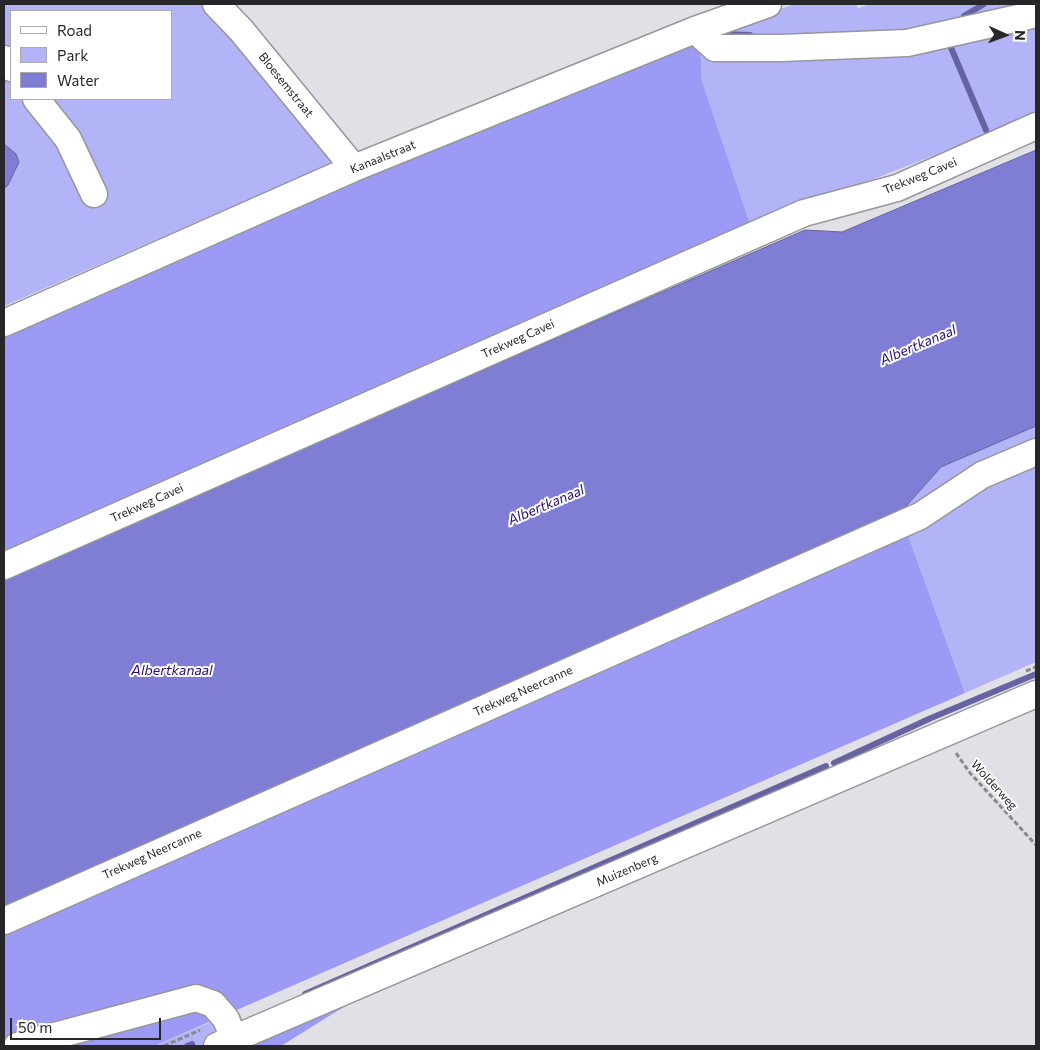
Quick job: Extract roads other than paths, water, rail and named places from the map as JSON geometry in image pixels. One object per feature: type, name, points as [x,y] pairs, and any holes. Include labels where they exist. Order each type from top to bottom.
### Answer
[{"type":"street","name":"Bloesemstraat","points":[[216,4],[242,30],[354,168]]},
{"type":"street","name":"Kanaalstraat","points":[[4,323],[354,168],[695,30],[768,4]]},
{"type":"street","points":[[695,30],[715,48],[782,48],[907,42],[1036,14]]},
{"type":"street","points":[[37,100],[68,139],[94,194]]},
{"type":"street","name":"Trekweg Cavei","points":[[4,566],[804,213],[897,188],[1036,126]]},
{"type":"street","name":"Trekweg Neercanne","points":[[4,921],[920,516],[982,475],[1036,452]]},
{"type":"street","name":"Muizenberg","points":[[226,1042],[1036,694]]},
{"type":"street","points":[[17,1046],[196,998],[213,1004],[226,1019],[226,1042]]},
{"type":"water","points":[[4,144],[16,154],[19,162],[8,185],[4,189]]},
{"type":"water","name":"Albertkanaal","points":[[1036,150],[1036,426],[941,467],[900,513],[4,910],[4,578],[805,230],[842,232]]},
{"type":"waterway","points":[[964,16],[984,4]]},
{"type":"waterway","points":[[723,34],[750,35]]},
{"type":"waterway","points":[[949,43],[986,130]]},
{"type":"waterway","points":[[834,763],[931,718],[1036,674]]},
{"type":"waterway","points":[[305,994],[826,766]]},
{"type":"waterway","points":[[187,1046],[192,1044]]}]
